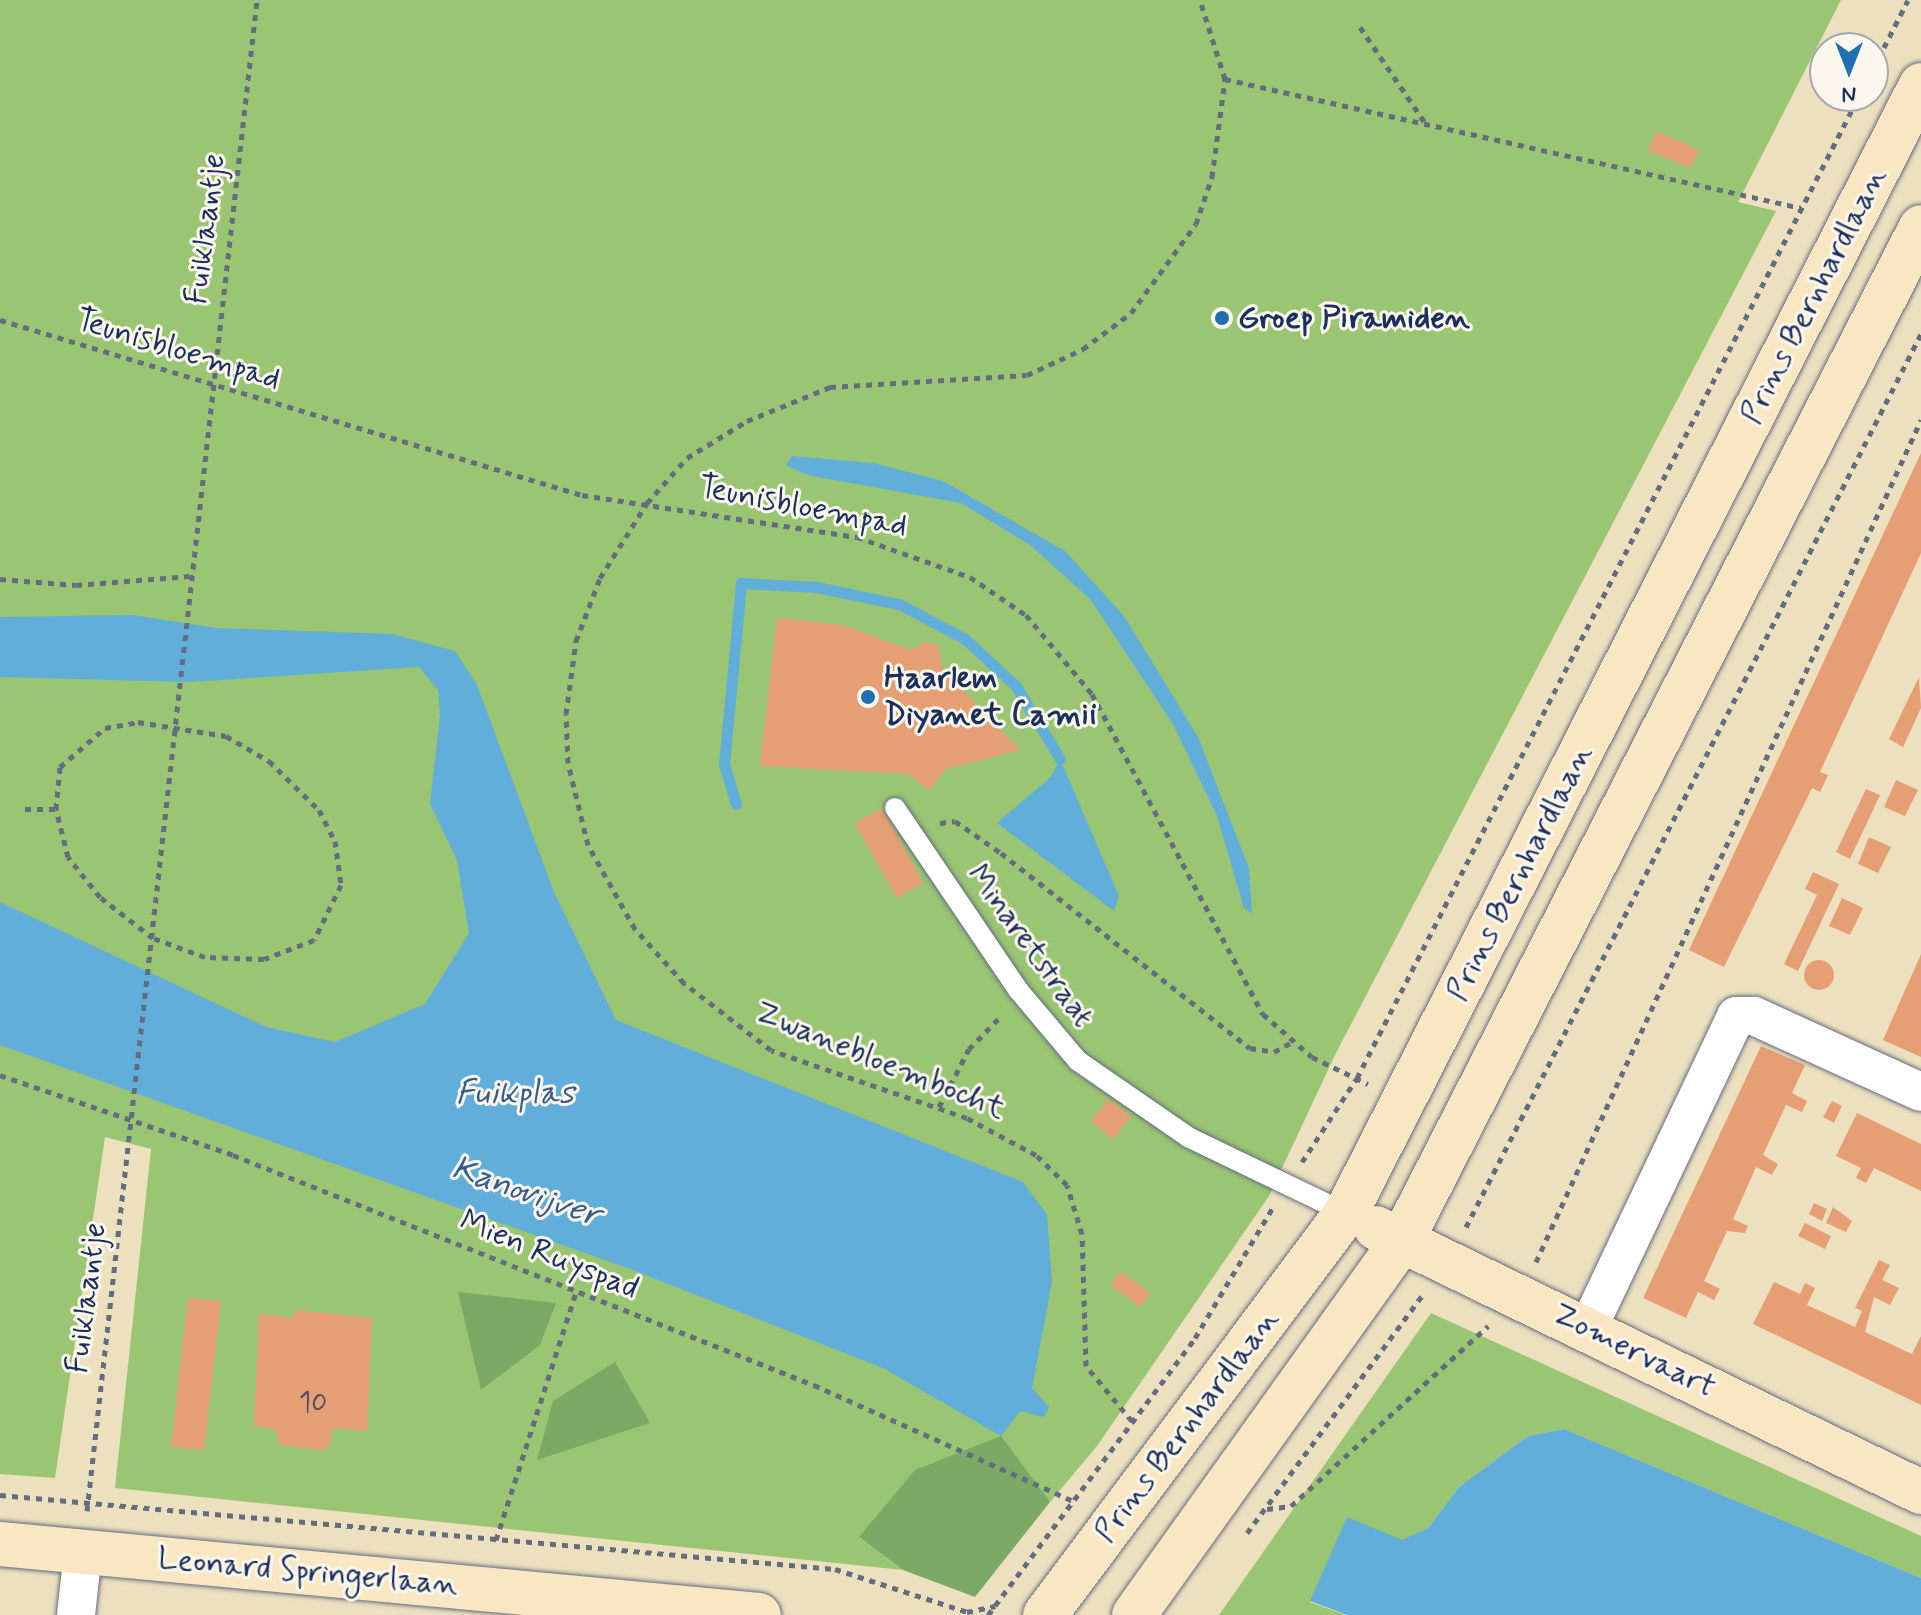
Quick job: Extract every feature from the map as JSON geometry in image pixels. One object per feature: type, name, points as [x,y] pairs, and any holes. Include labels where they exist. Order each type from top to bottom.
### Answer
[{"type":"main road","name":"Prins Bernhardlaan","points":[[1045,1615],[1346,1213],[1921,85]]},
{"type":"main road","name":"Prins Bernhardlaan","points":[[1134,1615],[1402,1240],[1915,252]]},
{"type":"main road","name":"Zomervaart","points":[[1346,1213],[1445,1264],[1589,1326],[1921,1492]]},
{"type":"main road","name":"Leonard Springerlaan","points":[[0,1544],[759,1615]]},
{"type":"street","points":[[1589,1326],[1721,1035],[1736,1016],[1754,1016],[1921,1092]]},
{"type":"street","points":[[76,1615],[83,1552]]},
{"type":"lane","name":"Minaretstraat","points":[[895,808],[1019,991],[1078,1061],[1188,1137],[1346,1213]]},
{"type":"path","name":"Fuiklaantje","points":[[176,724],[190,576],[257,0]]},
{"type":"path","name":"Zwanebloembocht","points":[[1132,1421],[1086,1366],[1082,1234],[1067,1185],[1015,1142],[939,1107],[771,1050],[734,1028],[635,929],[602,877],[568,763],[568,680],[600,578],[647,503],[687,458],[797,396],[864,383],[986,383],[1027,375],[1083,349],[1131,313],[1196,224],[1212,177],[1225,79],[1200,0]]},
{"type":"path","points":[[1889,37],[1908,0]]},
{"type":"path","points":[[1360,27],[1426,124]]},
{"type":"path","points":[[1225,79],[1801,208]]},
{"type":"path","name":"Prins Bernhardlaan","points":[[988,1615],[1195,1338],[1287,1183],[1357,1078],[1851,112]]},
{"type":"path","name":"Teunisbloempad","points":[[0,320],[582,495],[647,503],[921,554],[1026,615],[1092,694],[1263,1014],[1294,1041],[1357,1078]]},
{"type":"path","points":[[1921,334],[1445,1264],[1266,1509],[1291,1506],[1520,1296],[1921,420]]},
{"type":"path","points":[[0,579],[76,585],[190,576]]},
{"type":"path","points":[[153,938],[176,724]]},
{"type":"path","points":[[176,724],[237,741],[303,791],[335,841],[341,885],[327,923],[295,952],[205,957],[153,938],[100,897],[68,857],[56,809],[60,767],[81,744],[105,728],[176,724]]},
{"type":"path","points":[[25,809],[56,809]]},
{"type":"path","points":[[908,827],[955,821],[1250,1048],[1274,1052],[1294,1041]]},
{"type":"path","name":"Fuiklaantje","points":[[88,1502],[153,938]]},
{"type":"path","points":[[939,1107],[969,1049],[1019,991]]},
{"type":"path","name":"Mien Ruyspad","points":[[0,1075],[132,1121],[576,1292],[934,1435],[1073,1501]]},
{"type":"path","points":[[496,1540],[576,1292]]},
{"type":"path","points":[[0,1495],[835,1569],[967,1612],[995,1606],[1006,1615]]},
{"type":"green space","points":[[0,0],[1841,0],[1825,32],[1809,32],[1809,63],[1738,202],[1776,211],[1336,1053],[1269,1196],[1097,1446],[1050,1502],[969,1449],[859,1537],[903,1570],[115,1488],[151,1149],[105,1137],[55,1478],[0,1474]]},
{"type":"green space","points":[[458,1292],[556,1303],[540,1345],[481,1390]]},
{"type":"green space","points":[[1431,1313],[1921,1536],[1921,1578],[1564,1429],[1528,1436],[1459,1487],[1428,1528],[1310,1602],[1346,1615],[1219,1615]]},
{"type":"green space","points":[[615,1362],[650,1423],[537,1460],[553,1401]]},
{"type":"green space","points":[[1001,1436],[1050,1502],[975,1597],[903,1570],[859,1537],[915,1470]]},
{"type":"water","points":[[792,456],[873,463],[943,481],[1065,551],[1124,616],[1198,737],[1249,868],[1252,913],[1244,908],[1217,816],[1174,726],[1091,600],[1030,545],[961,503],[807,475],[786,465]]},
{"type":"water","name":"Fuikplas","points":[[133,615],[216,628],[392,634],[455,651],[477,685],[554,892],[616,1020],[1023,1182],[1047,1215],[1052,1282],[1032,1388],[1049,1407],[1044,1417],[1020,1411],[1001,1436],[883,1368],[630,1269],[0,1045],[0,902],[266,1027],[335,1042],[425,1004],[469,933],[457,860],[430,804],[440,716],[438,690],[419,667],[189,682],[0,677],[0,617]]},
{"type":"water","points":[[1060,759],[1119,896],[1114,911],[997,823],[1051,777]]},
{"type":"water","points":[[1564,1429],[1921,1578],[1921,1615],[1347,1615],[1310,1601],[1347,1517],[1402,1540],[1428,1528],[1459,1487],[1528,1436]]},
{"type":"building","points":[[1656,131],[1699,150],[1690,168],[1648,150]]},
{"type":"building","points":[[1921,453],[1921,553],[1820,772],[1828,775],[1820,792],[1812,788],[1724,967],[1689,950]]},
{"type":"building","name":"Haarlem Diyanet Camii","points":[[777,618],[843,625],[911,650],[925,642],[938,645],[942,668],[1020,750],[945,769],[930,790],[908,774],[760,766]]},
{"type":"building","points":[[1919,677],[1921,708],[1903,747],[1889,739]]},
{"type":"building","points":[[1896,780],[1918,790],[1905,816],[1884,807]]},
{"type":"building","points":[[1866,789],[1880,795],[1850,859],[1836,852]]},
{"type":"building","points":[[882,808],[923,883],[897,898],[855,823]]},
{"type":"building","points":[[1869,837],[1891,847],[1878,873],[1858,864]]},
{"type":"building","points":[[1813,872],[1839,884],[1798,971],[1784,964],[1817,895],[1805,889]]},
{"type":"building","points":[[1842,898],[1863,908],[1850,935],[1829,926]]},
{"type":"building","points":[[1921,954],[1921,1057],[1883,1040]]},
{"type":"building","points":[[1819,960],[1825,961],[1833,969],[1833,981],[1825,989],[1819,990],[1813,989],[1805,981],[1804,975],[1805,969],[1813,961]]},
{"type":"building","points":[[1761,1046],[1805,1065],[1792,1093],[1807,1101],[1802,1112],[1786,1105],[1763,1155],[1778,1164],[1772,1175],[1756,1167],[1733,1219],[1748,1226],[1745,1233],[1727,1231],[1704,1281],[1720,1289],[1714,1300],[1698,1292],[1686,1318],[1643,1298]]},
{"type":"building","points":[[1108,1099],[1131,1116],[1113,1139],[1091,1121]]},
{"type":"building","points":[[1832,1101],[1842,1106],[1834,1123],[1823,1117]]},
{"type":"building","points":[[1857,1113],[1921,1144],[1921,1191],[1874,1168],[1866,1183],[1856,1178],[1861,1168],[1836,1156]]},
{"type":"building","points":[[1814,1203],[1827,1209],[1822,1221],[1809,1214]]},
{"type":"building","points":[[1833,1207],[1852,1221],[1846,1232],[1826,1223]]},
{"type":"building","points":[[1805,1223],[1831,1236],[1825,1249],[1798,1236]]},
{"type":"building","points":[[1879,1260],[1890,1265],[1882,1280],[1899,1288],[1890,1305],[1874,1297],[1865,1332],[1912,1354],[1921,1336],[1921,1405],[1753,1324],[1774,1282],[1800,1294],[1805,1283],[1815,1288],[1807,1305],[1855,1327],[1862,1311],[1855,1308]]},
{"type":"building","points":[[1120,1271],[1150,1293],[1140,1307],[1111,1285]]},
{"type":"building","points":[[188,1298],[221,1301],[204,1450],[171,1447]]},
{"type":"building","points":[[295,1310],[372,1318],[367,1431],[332,1428],[330,1444],[321,1450],[280,1445],[275,1429],[254,1426],[259,1314],[294,1318]]},
{"type":"waterway","points":[[736,804],[724,764],[741,583],[816,587],[899,604],[965,639],[1016,686],[1060,759]]},
{"type":"place","name":"Groep Piramiden","points":[[1222,318]]},
{"type":"place","name":"Haarlem Diyanet Camii","points":[[868,697]]},
{"type":"water label","name":"Kanovijver","points":[[526,1192]]}]
